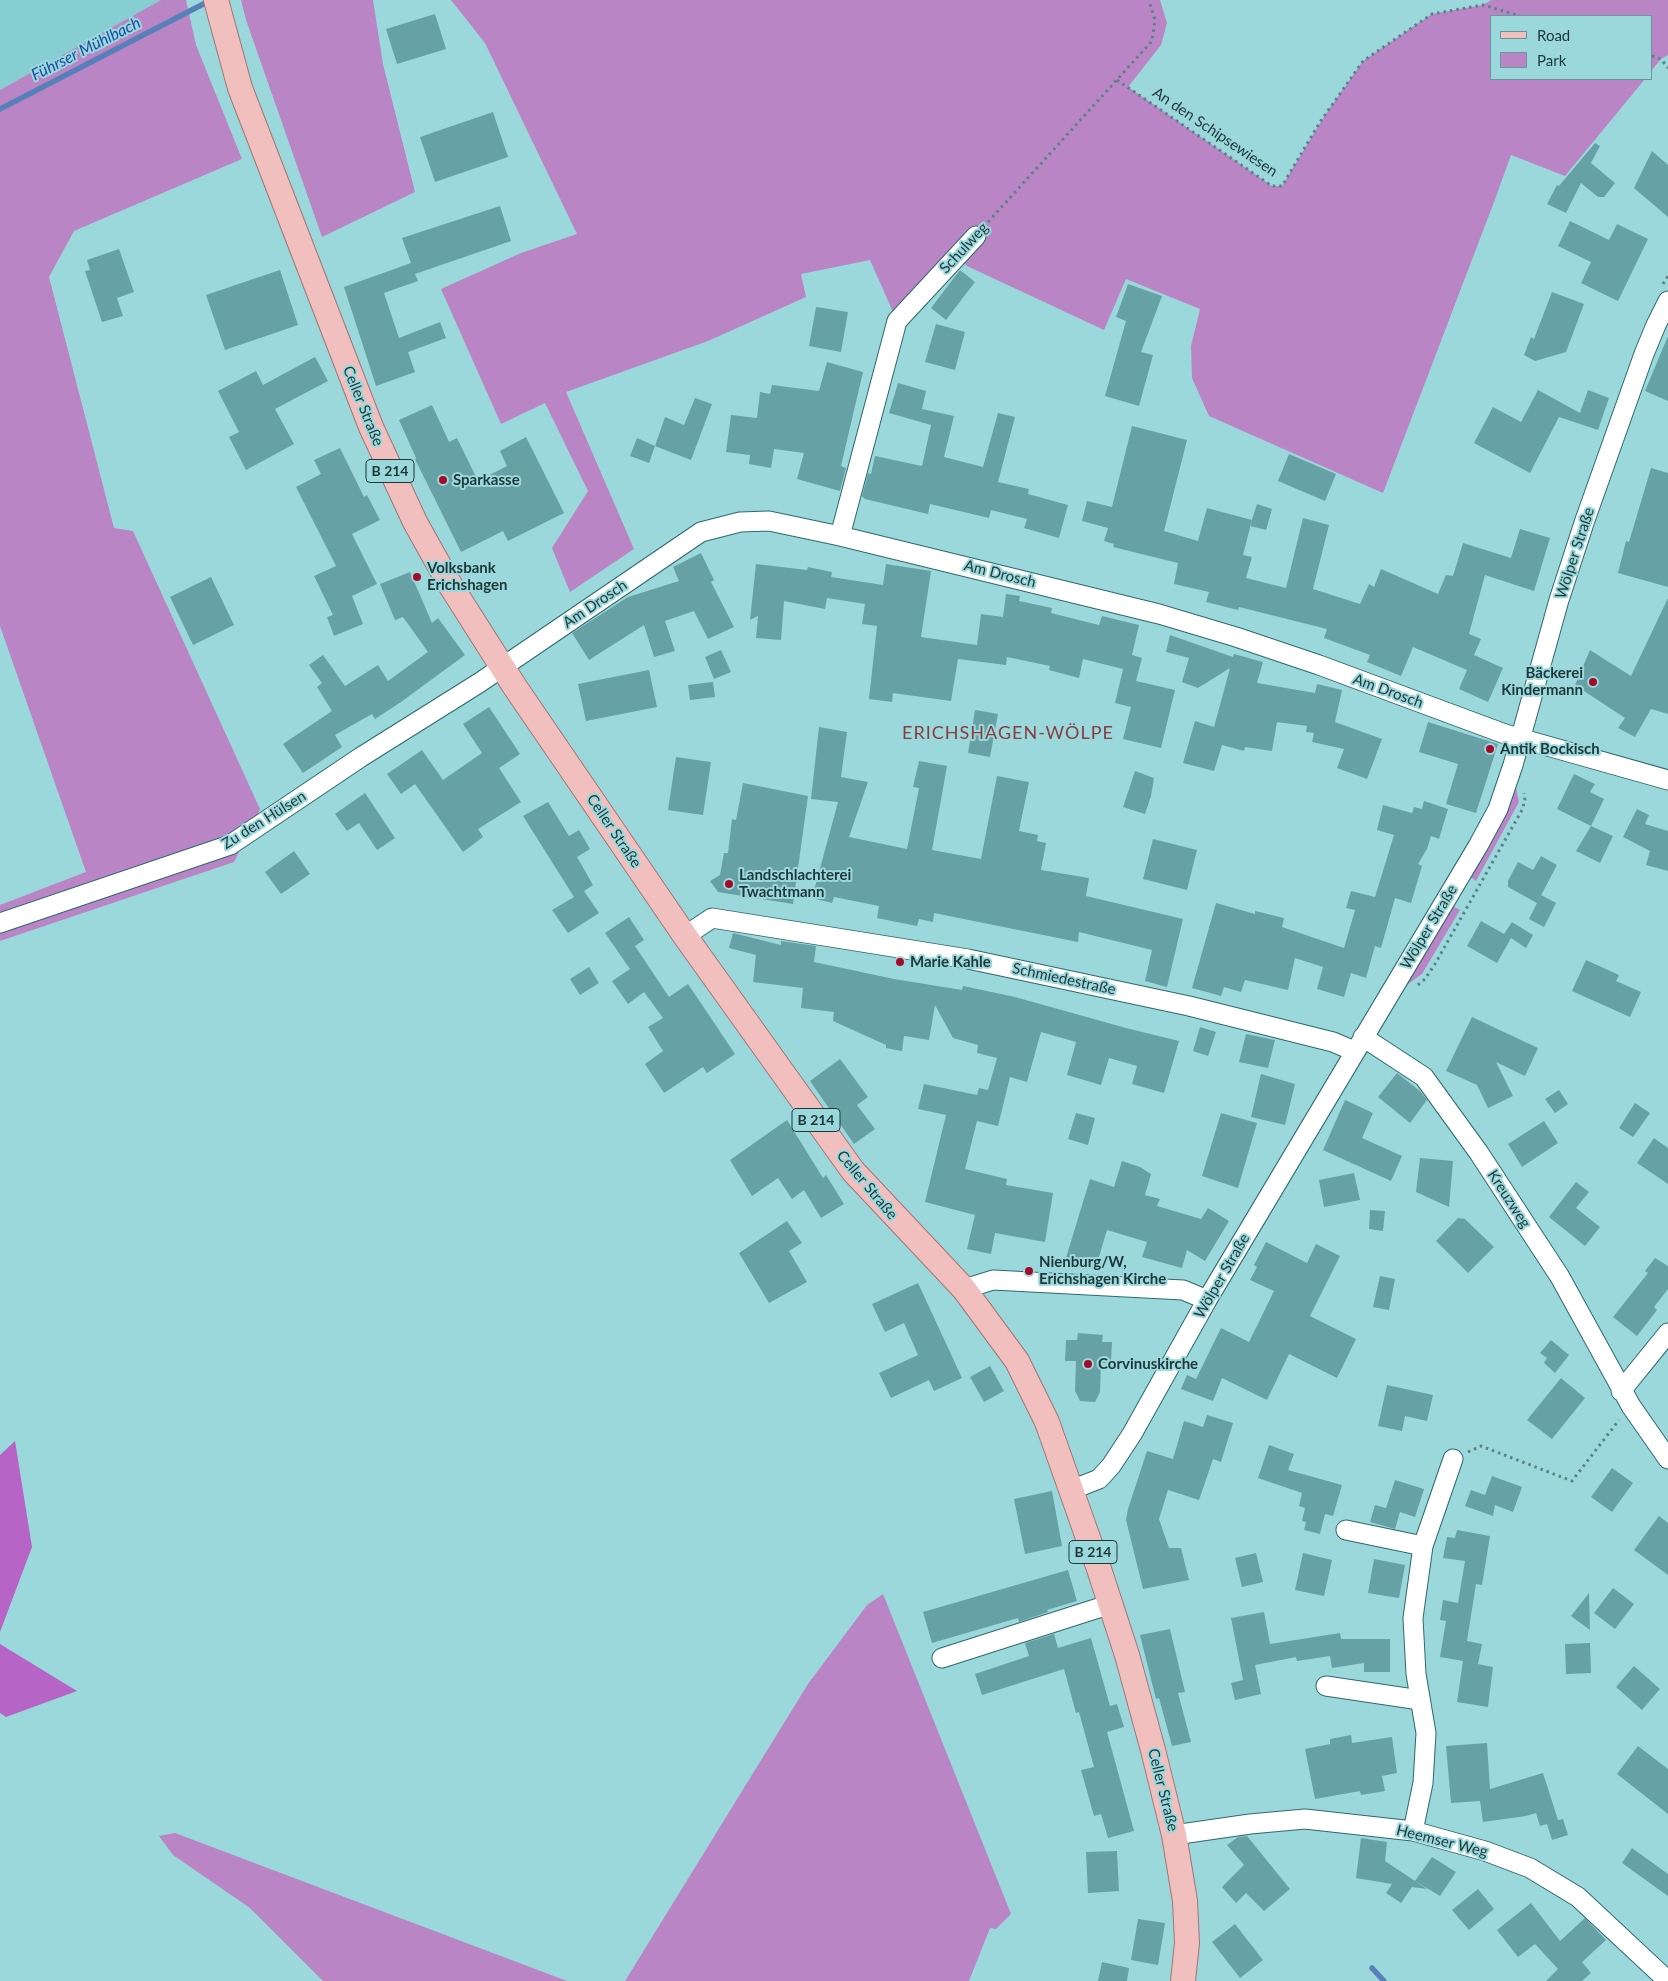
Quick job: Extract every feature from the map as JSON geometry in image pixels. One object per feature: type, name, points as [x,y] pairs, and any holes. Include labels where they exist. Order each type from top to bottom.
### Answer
[{"type":"main road","name":"Celler Straße","points":[[216,0],[240,88],[313,259],[371,427],[404,500],[449,583],[503,667],[685,936],[852,1171],[964,1289],[1017,1361],[1047,1422],[1111,1604],[1153,1750],[1174,1835],[1185,1901],[1186,1943],[1183,1981]]},
{"type":"street","name":"Schulweg","points":[[840,536],[897,321],[976,236]]},
{"type":"street","name":"Wölper Straße","points":[[1071,1490],[1099,1479],[1111,1466],[1132,1434],[1207,1300],[1498,809],[1520,739],[1559,600],[1644,354],[1656,325],[1664,295]]},
{"type":"street","name":"Am Drosch","points":[[503,667],[701,532],[740,522],[769,521],[840,536],[1150,612],[1236,637],[1319,665],[1520,739],[1668,780]]},
{"type":"street","name":"Zu den Hülsen","points":[[0,923],[230,846],[361,757],[503,667]]},
{"type":"street","name":"Schmiedestraße","points":[[685,936],[712,918],[949,956],[1188,1006],[1333,1042],[1358,1044]]},
{"type":"street","name":"Kreuzweg","points":[[1358,1044],[1424,1077],[1479,1153],[1560,1277],[1626,1398],[1668,1459]]},
{"type":"street","points":[[964,1289],[993,1280],[1183,1290],[1207,1300]]},
{"type":"street","points":[[1626,1398],[1668,1333]]},
{"type":"street","points":[[1413,1831],[1423,1783],[1426,1733],[1416,1674],[1413,1618],[1423,1546],[1453,1459]]},
{"type":"street","points":[[1346,1530],[1423,1546]]},
{"type":"street","points":[[942,1658],[1111,1604]]},
{"type":"street","points":[[1326,1686],[1420,1700]]},
{"type":"street","name":"Heemser Weg","points":[[1174,1835],[1250,1824],[1305,1819],[1413,1831],[1485,1851],[1530,1868],[1578,1898],[1668,1981]]},
{"type":"path","name":"Schulweg","points":[[976,236],[1152,41],[1155,20],[1149,0]]},
{"type":"path","name":"An den Schipsewiesen","points":[[1117,80],[1272,186],[1282,186],[1320,122],[1363,61],[1432,14],[1483,5],[1517,15]]},
{"type":"path","points":[[1653,56],[1661,59],[1668,68]]},
{"type":"path","points":[[1664,295],[1668,276]]},
{"type":"path","points":[[1453,1459],[1481,1446],[1572,1481],[1626,1398]]},
{"type":"shaded area","points":[[0,0],[161,0],[0,90]]},
{"type":"shaded area","points":[[15,1441],[32,1547],[0,1632],[0,1455]]},
{"type":"shaded area","points":[[0,1644],[77,1691],[6,1717],[0,1713]]},
{"type":"green space","points":[[161,0],[186,0],[196,45],[242,159],[74,231],[49,277],[114,528],[133,531],[260,809],[234,862],[0,941],[0,905],[86,872],[0,626],[0,90]]},
{"type":"green space","points":[[241,0],[373,0],[383,64],[415,192],[322,237],[246,20]]},
{"type":"green space","points":[[451,0],[1160,0],[1167,23],[1161,45],[1128,87],[1272,186],[1282,186],[1325,115],[1363,61],[1432,14],[1483,5],[1491,0],[1668,0],[1668,55],[1661,59],[1653,69],[1653,15],[1490,15],[1490,80],[1644,80],[1565,176],[1511,155],[1383,493],[1209,416],[1192,378],[1191,346],[1200,309],[1126,279],[1104,330],[967,266],[957,256],[897,321],[870,260],[801,274],[806,297],[708,341],[566,392],[634,549],[570,592],[552,548],[588,491],[545,403],[501,424],[441,289],[521,253],[577,234],[485,43]]},
{"type":"green space","points":[[1515,783],[1519,802],[1476,881],[1468,875]]},
{"type":"green space","points":[[1451,905],[1460,910],[1422,974],[1401,989]]},
{"type":"green space","points":[[883,1594],[1011,1914],[996,1929],[990,1928],[969,1981],[625,1981],[808,1684],[867,1605]]},
{"type":"green space","points":[[175,1833],[567,1981],[323,1981],[250,1908],[173,1855],[159,1836]]},
{"type":"building","points":[[435,14],[446,49],[397,64],[386,29]]},
{"type":"building","points":[[493,112],[508,157],[435,182],[420,137]]},
{"type":"building","points":[[1595,143],[1600,146],[1591,163],[1615,183],[1604,197],[1598,197],[1581,183],[1566,213],[1547,204],[1557,185],[1559,186]]},
{"type":"building","points":[[1652,151],[1668,165],[1668,217],[1634,188]]},
{"type":"building","points":[[500,206],[511,241],[415,274],[418,281],[384,293],[399,338],[440,322],[446,338],[408,352],[415,372],[376,386],[344,287],[411,263],[402,238]]},
{"type":"building","points":[[1570,221],[1609,240],[1617,224],[1648,239],[1618,301],[1581,283],[1591,262],[1558,246]]},
{"type":"building","points":[[119,249],[134,292],[117,298],[123,316],[102,322],[85,271],[90,270],[87,260]]},
{"type":"building","points":[[280,270],[298,325],[225,350],[206,295]]},
{"type":"building","points":[[960,270],[975,282],[946,320],[931,308]]},
{"type":"building","points":[[1128,284],[1162,296],[1141,352],[1153,355],[1139,406],[1105,396],[1126,321],[1116,317]]},
{"type":"building","points":[[1552,292],[1584,304],[1566,352],[1535,361],[1524,355],[1531,337],[1534,339]]},
{"type":"building","points":[[816,307],[848,312],[841,352],[809,346]]},
{"type":"building","points":[[936,324],[965,332],[955,370],[925,362]]},
{"type":"building","points":[[1668,336],[1668,401],[1645,391]]},
{"type":"building","points":[[315,357],[328,381],[275,409],[294,444],[246,470],[229,437],[239,432],[218,391],[256,371],[263,385]]},
{"type":"building","points":[[827,362],[863,372],[841,466],[846,468],[840,491],[797,479],[804,453],[774,449],[771,468],[749,464],[750,455],[726,452],[731,415],[757,418],[760,392],[770,394],[772,385],[819,391]]},
{"type":"building","points":[[898,383],[926,391],[922,409],[954,416],[944,457],[983,467],[998,413],[1015,417],[998,482],[1029,489],[1028,494],[1068,505],[1059,538],[1024,528],[1027,519],[991,510],[989,518],[930,504],[928,514],[865,499],[862,496],[868,473],[871,474],[875,456],[922,466],[931,425],[889,413]]},
{"type":"building","points":[[1538,390],[1580,413],[1588,390],[1609,398],[1598,430],[1559,417],[1530,473],[1474,443],[1493,407],[1521,422]]},
{"type":"building","points":[[695,398],[712,404],[691,460],[655,446],[665,417],[684,425]]},
{"type":"building","points":[[432,405],[449,442],[457,438],[478,481],[507,466],[500,451],[526,437],[564,513],[508,541],[503,531],[461,552],[415,459],[399,420]]},
{"type":"building","points":[[1132,426],[1187,440],[1164,531],[1198,541],[1207,508],[1252,520],[1243,555],[1252,557],[1246,578],[1286,588],[1303,518],[1329,525],[1313,589],[1360,604],[1369,584],[1374,587],[1381,569],[1438,594],[1446,575],[1453,576],[1463,543],[1511,558],[1520,529],[1550,538],[1534,591],[1485,575],[1469,634],[1481,639],[1474,655],[1503,668],[1488,702],[1459,689],[1467,670],[1413,647],[1401,676],[1367,662],[1370,655],[1324,638],[1327,629],[1239,607],[1238,610],[1206,602],[1209,592],[1174,584],[1178,563],[1113,547],[1114,544],[1104,541],[1108,528],[1082,521],[1087,501],[1112,507]]},
{"type":"building","points":[[637,438],[655,446],[649,463],[630,456]]},
{"type":"building","points":[[340,448],[364,497],[367,495],[380,520],[352,534],[377,584],[352,596],[363,624],[334,636],[327,617],[333,615],[314,576],[336,566],[296,487],[321,474],[314,460]]},
{"type":"building","points":[[1289,454],[1336,474],[1325,501],[1278,481]]},
{"type":"building","points":[[1651,468],[1668,473],[1668,587],[1618,573],[1626,541],[1629,542]]},
{"type":"building","points":[[1257,504],[1272,509],[1266,530],[1250,526]]},
{"type":"building","points":[[701,553],[714,580],[711,582],[734,627],[708,639],[694,611],[665,621],[675,651],[654,657],[644,625],[589,660],[572,633],[628,597],[679,581],[673,567]]},
{"type":"building","points":[[756,564],[807,570],[808,567],[832,572],[831,577],[883,585],[886,564],[931,571],[921,637],[977,645],[981,614],[1003,617],[1006,594],[1020,596],[1019,601],[1052,608],[1051,613],[1099,625],[1102,616],[1139,625],[1132,655],[1142,658],[1136,681],[1175,690],[1161,748],[1123,739],[1131,707],[1115,703],[1123,669],[1083,659],[1079,678],[1049,670],[1050,666],[1007,657],[1006,665],[958,659],[951,701],[893,693],[892,702],[869,699],[877,626],[862,624],[865,604],[827,598],[825,609],[784,601],[781,640],[756,638],[758,616],[750,620]]},
{"type":"building","points":[[410,572],[432,623],[438,618],[465,655],[375,719],[372,714],[335,735],[342,747],[303,773],[283,744],[332,711],[317,687],[322,683],[309,665],[323,655],[345,686],[378,665],[388,681],[428,652],[403,617],[395,620],[380,584]]},
{"type":"building","points":[[211,577],[234,625],[193,645],[170,597]]},
{"type":"building","points":[[1668,598],[1668,714],[1651,709],[1635,737],[1618,728],[1625,718],[1575,685],[1590,650],[1631,676]]},
{"type":"building","points":[[1170,635],[1233,657],[1234,654],[1263,662],[1257,683],[1315,693],[1317,684],[1342,690],[1335,722],[1382,739],[1367,779],[1337,768],[1344,749],[1312,742],[1314,733],[1306,732],[1307,726],[1277,722],[1272,751],[1245,747],[1244,751],[1222,745],[1214,771],[1183,763],[1195,721],[1214,727],[1230,668],[1198,688],[1182,682],[1189,658],[1166,652]]},
{"type":"building","points":[[721,650],[731,672],[714,679],[705,657]]},
{"type":"building","points":[[649,670],[657,707],[586,721],[578,684]]},
{"type":"building","points":[[713,682],[715,697],[690,700],[688,685]]},
{"type":"building","points":[[489,707],[520,754],[499,768],[521,802],[478,829],[483,837],[463,852],[415,784],[401,794],[387,774],[422,750],[443,780],[482,753],[463,724]]},
{"type":"building","points":[[975,710],[998,714],[990,757],[968,753]]},
{"type":"building","points":[[1428,722],[1498,744],[1476,813],[1446,804],[1458,764],[1419,752]]},
{"type":"building","points":[[819,727],[847,732],[841,777],[868,782],[849,837],[907,849],[919,788],[913,787],[919,761],[947,766],[932,850],[981,859],[997,776],[1029,782],[1019,831],[1038,835],[1037,841],[1046,843],[1041,870],[1089,878],[1086,896],[1183,919],[1167,987],[1145,981],[1152,950],[1079,932],[1078,942],[934,913],[933,922],[919,919],[917,926],[877,918],[879,906],[834,897],[832,903],[812,898],[838,802],[811,799]]},
{"type":"building","points":[[676,757],[711,762],[703,815],[668,810]]},
{"type":"building","points":[[1135,771],[1154,778],[1145,814],[1123,807]]},
{"type":"building","points":[[1574,774],[1595,784],[1590,792],[1604,799],[1591,826],[1557,809]]},
{"type":"building","points":[[743,783],[808,796],[793,904],[718,892],[710,881],[720,875],[724,853],[728,853],[732,819],[736,820]]},
{"type":"building","points":[[365,793],[395,838],[377,850],[359,823],[347,831],[335,814]]},
{"type":"building","points":[[1424,801],[1448,809],[1439,839],[1431,836],[1427,849],[1418,864],[1422,866],[1411,903],[1395,898],[1381,948],[1375,946],[1366,978],[1351,973],[1344,997],[1317,989],[1323,967],[1295,958],[1288,990],[1245,980],[1241,992],[1224,987],[1221,996],[1192,988],[1216,903],[1255,914],[1255,911],[1284,918],[1282,927],[1344,948],[1355,910],[1346,908],[1351,891],[1375,897],[1394,835],[1377,830],[1383,805],[1412,813],[1414,807],[1422,809]]},
{"type":"building","points":[[548,802],[569,836],[579,830],[590,849],[577,857],[593,885],[584,891],[599,913],[568,933],[552,910],[574,897],[523,816]]},
{"type":"building","points":[[1637,809],[1649,815],[1645,824],[1668,831],[1668,871],[1646,865],[1650,851],[1623,837]]},
{"type":"building","points":[[1591,826],[1613,836],[1600,863],[1576,851]]},
{"type":"building","points":[[1153,839],[1197,850],[1187,890],[1143,879]]},
{"type":"building","points":[[294,851],[310,874],[281,894],[265,872]]},
{"type":"building","points":[[1541,856],[1557,865],[1537,903],[1508,887],[1508,881],[1518,862],[1533,870]]},
{"type":"building","points":[[1541,895],[1556,903],[1544,927],[1529,919]]},
{"type":"building","points":[[629,917],[644,940],[635,946],[669,997],[688,984],[735,1054],[707,1073],[703,1067],[664,1093],[645,1064],[663,1051],[648,1027],[663,1018],[644,992],[628,1004],[612,981],[630,969],[605,933]]},
{"type":"building","points":[[1481,921],[1504,934],[1512,922],[1533,935],[1526,948],[1511,938],[1497,963],[1467,946]]},
{"type":"building","points":[[733,933],[781,945],[781,941],[816,946],[814,962],[894,979],[962,990],[963,986],[1015,997],[1179,1041],[1164,1093],[1132,1084],[1137,1066],[1109,1058],[1101,1085],[1067,1075],[1076,1042],[1041,1032],[1027,1082],[1010,1077],[998,1126],[977,1121],[965,1169],[1007,1179],[1006,1185],[1053,1193],[1045,1242],[995,1233],[991,1254],[967,1249],[975,1215],[925,1202],[946,1115],[918,1109],[924,1084],[977,1095],[979,1088],[988,1090],[997,1058],[977,1053],[978,1045],[953,1038],[935,1005],[929,1040],[904,1036],[902,1051],[886,1048],[886,1045],[833,1021],[834,1012],[801,1008],[803,988],[753,982],[756,955],[729,948]]},
{"type":"building","points":[[1586,960],[1619,975],[1616,981],[1641,992],[1630,1017],[1572,991]]},
{"type":"building","points":[[589,967],[599,983],[580,995],[570,979]]},
{"type":"building","points":[[1472,1017],[1538,1048],[1525,1076],[1496,1062],[1513,1096],[1488,1108],[1477,1085],[1446,1071]]},
{"type":"building","points":[[1200,1027],[1216,1032],[1208,1056],[1193,1051]]},
{"type":"building","points":[[1246,1034],[1275,1040],[1268,1068],[1239,1062]]},
{"type":"building","points":[[840,1059],[868,1097],[857,1105],[875,1129],[854,1144],[810,1081]]},
{"type":"building","points":[[1397,1073],[1420,1091],[1427,1100],[1410,1123],[1378,1097]]},
{"type":"building","points":[[1261,1074],[1295,1084],[1285,1125],[1251,1117]]},
{"type":"building","points":[[1559,1090],[1568,1104],[1555,1113],[1545,1099]]},
{"type":"building","points":[[1345,1100],[1373,1113],[1362,1138],[1402,1156],[1391,1181],[1323,1150]]},
{"type":"building","points":[[1635,1103],[1650,1113],[1633,1137],[1619,1128]]},
{"type":"building","points":[[1076,1113],[1095,1118],[1088,1145],[1068,1139]]},
{"type":"building","points":[[1221,1113],[1257,1123],[1238,1188],[1202,1176]]},
{"type":"building","points":[[787,1120],[823,1178],[826,1175],[844,1204],[821,1218],[804,1190],[792,1199],[778,1178],[752,1196],[730,1160]]},
{"type":"building","points":[[1544,1121],[1558,1143],[1522,1167],[1508,1144]]},
{"type":"building","points":[[1654,1138],[1668,1148],[1668,1184],[1637,1163]]},
{"type":"building","points":[[1420,1158],[1453,1161],[1449,1207],[1416,1192]]},
{"type":"building","points":[[1122,1161],[1140,1167],[1151,1174],[1145,1195],[1160,1199],[1157,1206],[1201,1219],[1208,1208],[1229,1221],[1205,1261],[1187,1250],[1182,1268],[1142,1257],[1147,1242],[1107,1230],[1095,1270],[1065,1261],[1090,1179],[1114,1187]]},
{"type":"building","points":[[1354,1173],[1360,1200],[1324,1207],[1319,1180]]},
{"type":"building","points":[[1576,1182],[1589,1192],[1576,1208],[1600,1227],[1585,1246],[1549,1217]]},
{"type":"building","points":[[1370,1210],[1385,1211],[1383,1231],[1369,1229]]},
{"type":"building","points":[[1458,1218],[1465,1219],[1494,1247],[1468,1273],[1436,1241]]},
{"type":"building","points":[[787,1221],[802,1243],[789,1251],[807,1282],[769,1303],[739,1253]]},
{"type":"building","points":[[1266,1242],[1307,1263],[1316,1244],[1340,1256],[1310,1316],[1356,1339],[1337,1378],[1289,1354],[1267,1400],[1222,1378],[1213,1401],[1181,1389],[1187,1375],[1196,1379],[1221,1328],[1249,1342],[1274,1291],[1250,1280],[1257,1267],[1254,1265]]},
{"type":"building","points":[[1655,1258],[1668,1266],[1668,1289],[1654,1307],[1657,1310],[1637,1336],[1613,1317],[1648,1273],[1645,1271]]},
{"type":"building","points":[[1380,1276],[1395,1279],[1389,1310],[1373,1307]]},
{"type":"building","points":[[918,1283],[962,1378],[934,1391],[929,1380],[891,1398],[879,1373],[918,1355],[904,1323],[885,1332],[872,1304]]},
{"type":"building","points":[[1078,1333],[1103,1335],[1102,1342],[1112,1342],[1111,1363],[1101,1363],[1100,1392],[1095,1402],[1080,1401],[1075,1391],[1076,1361],[1065,1361],[1066,1340],[1077,1340]]},
{"type":"building","points":[[1551,1340],[1569,1355],[1555,1373],[1544,1363],[1547,1358],[1540,1353]]},
{"type":"building","points":[[990,1366],[1004,1391],[984,1402],[970,1377]]},
{"type":"building","points":[[1561,1378],[1585,1398],[1552,1439],[1527,1420]]},
{"type":"building","points":[[1387,1385],[1433,1395],[1427,1421],[1405,1416],[1402,1431],[1378,1426]]},
{"type":"building","points":[[1207,1415],[1233,1423],[1221,1462],[1213,1459],[1199,1500],[1168,1490],[1159,1519],[1169,1548],[1181,1548],[1189,1580],[1143,1589],[1126,1520],[1147,1451],[1173,1459],[1184,1421],[1203,1427]]},
{"type":"building","points":[[1269,1445],[1294,1454],[1288,1470],[1342,1485],[1333,1516],[1325,1514],[1320,1534],[1304,1530],[1306,1522],[1302,1521],[1305,1508],[1299,1506],[1302,1493],[1258,1478]]},
{"type":"building","points":[[1612,1468],[1633,1483],[1612,1512],[1591,1497]]},
{"type":"building","points":[[1492,1476],[1522,1487],[1513,1512],[1495,1505],[1493,1516],[1465,1506],[1471,1490],[1485,1495]]},
{"type":"building","points":[[1395,1480],[1424,1489],[1415,1517],[1400,1512],[1395,1529],[1370,1522],[1375,1505],[1386,1508]]},
{"type":"building","points":[[1052,1491],[1062,1546],[1025,1554],[1014,1499]]},
{"type":"building","points":[[1659,1516],[1668,1523],[1668,1575],[1634,1550]]},
{"type":"building","points":[[1457,1530],[1490,1536],[1482,1585],[1476,1584],[1467,1641],[1482,1644],[1478,1664],[1493,1667],[1488,1707],[1457,1702],[1463,1661],[1440,1657],[1446,1621],[1440,1620],[1443,1600],[1458,1603],[1465,1561],[1443,1558],[1447,1537],[1455,1538]]},
{"type":"building","points":[[1256,1553],[1263,1582],[1242,1587],[1235,1558]]},
{"type":"building","points":[[1303,1553],[1332,1560],[1324,1596],[1295,1590]]},
{"type":"building","points":[[1374,1559],[1405,1565],[1399,1598],[1368,1593]]},
{"type":"building","points":[[1068,1570],[1077,1601],[1047,1610],[1048,1612],[1019,1622],[1018,1618],[932,1643],[923,1612]]},
{"type":"building","points":[[1613,1588],[1634,1604],[1615,1629],[1594,1613]]},
{"type":"building","points":[[1589,1593],[1590,1630],[1571,1616]]},
{"type":"building","points":[[1264,1612],[1270,1644],[1340,1633],[1341,1639],[1390,1639],[1390,1672],[1364,1672],[1364,1663],[1332,1668],[1330,1656],[1297,1661],[1296,1657],[1255,1665],[1261,1694],[1235,1700],[1231,1683],[1243,1680],[1231,1618]]},
{"type":"building","points":[[1170,1629],[1185,1692],[1178,1693],[1191,1742],[1172,1746],[1159,1698],[1156,1699],[1140,1635]]},
{"type":"building","points":[[1054,1634],[1058,1648],[1091,1638],[1110,1706],[1117,1704],[1124,1727],[1107,1732],[1134,1831],[1108,1838],[1101,1814],[1094,1816],[1081,1770],[1094,1767],[1079,1712],[1076,1713],[1064,1669],[982,1695],[975,1674],[1029,1656],[1025,1643]]},
{"type":"building","points":[[1590,1643],[1591,1673],[1566,1674],[1565,1644]]},
{"type":"building","points":[[1634,1666],[1660,1689],[1642,1710],[1616,1687]]},
{"type":"building","points":[[1351,1735],[1352,1743],[1392,1737],[1397,1773],[1382,1776],[1385,1791],[1361,1795],[1360,1791],[1315,1799],[1305,1749],[1330,1744],[1330,1739]]},
{"type":"building","points":[[1487,1743],[1490,1789],[1543,1773],[1558,1820],[1563,1819],[1568,1835],[1552,1840],[1547,1824],[1540,1826],[1536,1813],[1483,1822],[1480,1801],[1451,1803],[1446,1746]]},
{"type":"building","points":[[1638,1746],[1668,1769],[1668,1814],[1617,1774]]},
{"type":"building","points":[[1247,1836],[1290,1889],[1264,1911],[1246,1893],[1236,1903],[1222,1887],[1244,1865],[1227,1845],[1238,1837]]},
{"type":"building","points":[[1361,1838],[1387,1842],[1385,1861],[1427,1889],[1412,1887],[1401,1903],[1386,1893],[1392,1884],[1356,1878]]},
{"type":"building","points":[[1632,1848],[1668,1874],[1668,1896],[1622,1863]]},
{"type":"building","points":[[1117,1851],[1119,1891],[1088,1893],[1086,1852]]},
{"type":"building","points":[[1432,1857],[1456,1872],[1440,1896],[1415,1881]]},
{"type":"building","points":[[1478,1889],[1494,1909],[1469,1930],[1452,1910]]},
{"type":"building","points":[[1531,1903],[1560,1941],[1585,1918],[1606,1940],[1582,1962],[1591,1973],[1582,1981],[1546,1981],[1558,1969],[1535,1944],[1518,1957],[1497,1930]]},
{"type":"building","points":[[1138,1919],[1165,1923],[1158,1965],[1131,1960]]},
{"type":"building","points":[[1235,1924],[1263,1960],[1240,1978],[1212,1942]]},
{"type":"building","points":[[1102,1962],[1129,1968],[1127,1981],[1098,1981]]},
{"type":"waterway","name":"Führser Mühlbach","points":[[0,109],[211,0]]},
{"type":"waterway","points":[[1372,1968],[1384,1981]]},
{"type":"place","name":"Sparkasse","points":[[443,480]]},
{"type":"place","name":"Volksbank Erichshagen","points":[[417,577]]},
{"type":"place","name":"Bäckerei Kindermann","points":[[1593,682]]},
{"type":"place","name":"Antik Bockisch","points":[[1490,749]]},
{"type":"place","name":"Landschlachterei Twachtmann","points":[[729,884]]},
{"type":"place","name":"Marie Kahle","points":[[900,962]]},
{"type":"place","name":"Nienburg/W, Erichshagen Kirche","points":[[1029,1271]]},
{"type":"place","name":"Corvinuskirche","points":[[1088,1364]]},
{"type":"district","name":"ERICHSHAGEN-WÖLPE","points":[[1008,733]]}]
